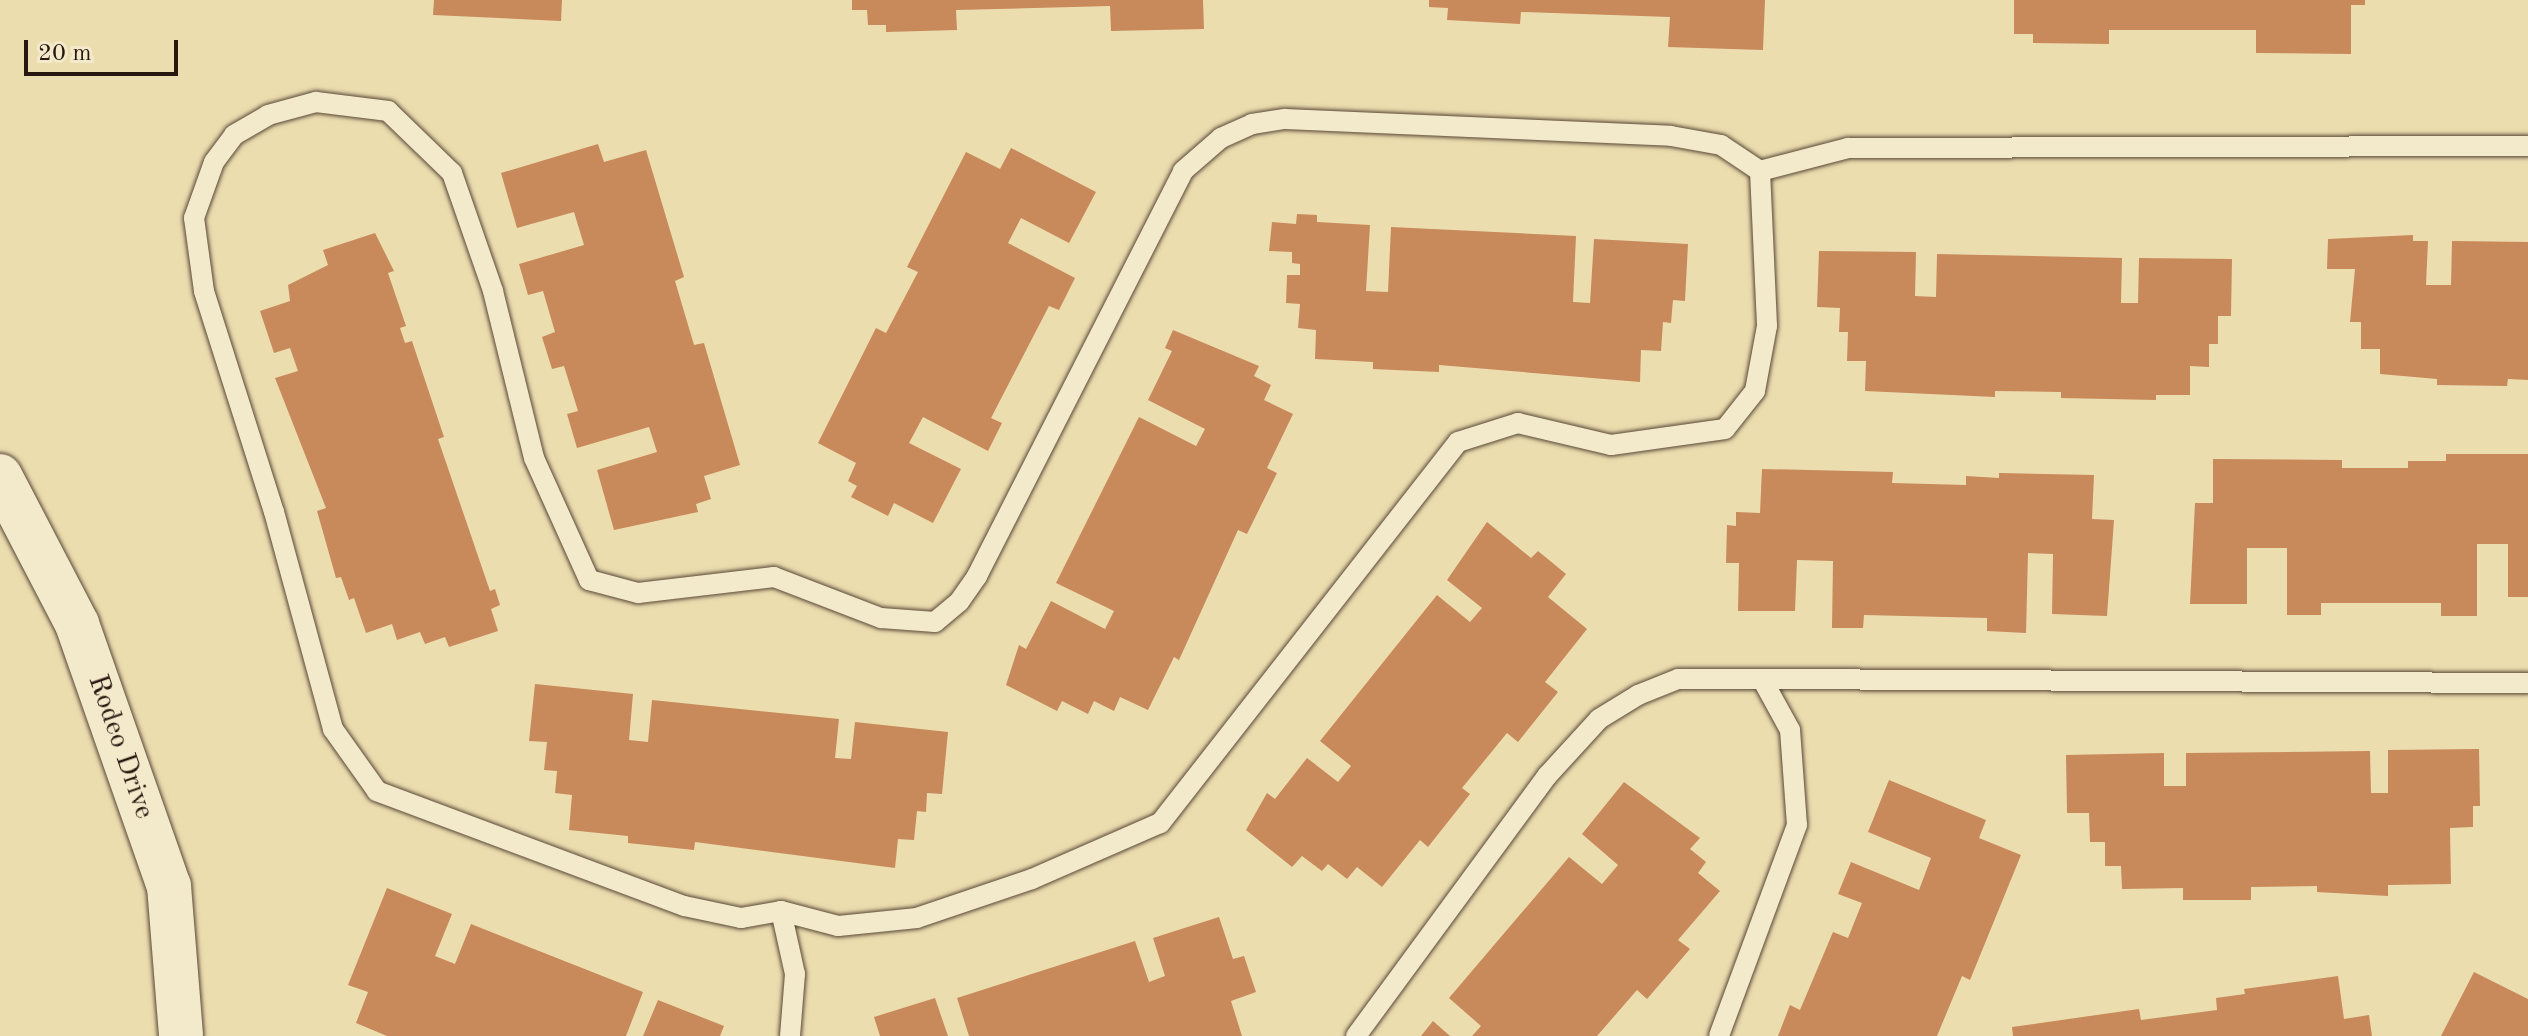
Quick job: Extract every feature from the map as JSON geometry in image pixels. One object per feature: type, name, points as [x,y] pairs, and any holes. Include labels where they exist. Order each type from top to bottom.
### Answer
[{"type":"street","name":"Rodeo Drive","points":[[0,476],[77,624],[169,886],[181,1036]]},
{"type":"lane","points":[[1760,171],[1767,326],[1755,391],[1725,429],[1611,445],[1518,423],[1458,442],[1160,823],[1032,879],[917,918],[838,926],[781,911],[741,918],[684,906],[377,791],[333,729],[274,512],[204,291],[194,218],[214,162],[234,135],[268,115],[316,102],[388,111],[452,173],[493,291],[534,458],[589,580],[638,593],[774,577],[881,618],[935,622],[959,602],[977,576],[1183,171],[1221,138],[1252,124],[1285,119],[1671,136],[1721,145],[1760,171],[1848,148],[2528,146]]},
{"type":"lane","points":[[1356,1036],[1547,776],[1599,719],[1638,695],[1678,679],[2528,683]]},
{"type":"lane","points":[[1719,1036],[1797,825],[1790,730],[1762,679]]},
{"type":"lane","points":[[781,911],[795,974],[790,1036]]},
{"type":"building","points":[[434,0],[562,0],[561,21],[433,15]]},
{"type":"building","points":[[852,0],[1203,0],[1204,29],[1111,31],[1110,6],[956,10],[957,30],[886,32],[886,25],[868,25],[867,10],[852,10]]},
{"type":"building","points":[[1429,0],[1765,0],[1763,50],[1668,47],[1670,17],[1521,12],[1520,24],[1447,20],[1448,8],[1429,7]]},
{"type":"building","points":[[2014,0],[2365,0],[2365,5],[2351,5],[2351,54],[2256,53],[2256,30],[2109,30],[2109,44],[2033,43],[2033,34],[2014,34]]},
{"type":"building","points":[[598,144],[604,162],[646,150],[684,277],[675,281],[694,345],[704,343],[740,465],[704,476],[711,499],[696,504],[698,512],[614,530],[597,470],[657,452],[649,427],[577,448],[567,414],[578,411],[564,366],[552,369],[542,337],[555,332],[543,291],[528,295],[519,264],[584,245],[574,212],[517,228],[501,173]]},
{"type":"building","points":[[1011,148],[1096,192],[1069,243],[1021,218],[1008,243],[1075,278],[1059,310],[1049,306],[991,418],[1002,423],[988,451],[923,417],[909,443],[961,469],[933,523],[894,503],[888,516],[851,497],[857,486],[848,481],[856,463],[818,443],[876,328],[886,333],[918,272],[907,267],[966,152],[1000,169]]},
{"type":"building","points":[[1297,214],[1317,215],[1317,222],[1370,225],[1366,291],[1388,292],[1391,227],[1576,236],[1573,302],[1590,303],[1594,239],[1688,244],[1685,301],[1673,300],[1671,323],[1663,322],[1661,351],[1641,350],[1640,382],[1439,365],[1439,372],[1373,369],[1373,362],[1315,359],[1316,330],[1298,328],[1300,304],[1286,303],[1287,275],[1300,275],[1300,264],[1292,263],[1292,252],[1269,251],[1272,222],[1296,224]]},
{"type":"building","points":[[375,233],[394,271],[388,273],[406,326],[400,328],[405,343],[412,341],[444,437],[438,439],[490,591],[495,589],[500,605],[491,609],[498,631],[449,647],[445,637],[425,644],[420,632],[397,640],[392,624],[366,633],[354,598],[349,600],[341,577],[336,578],[317,511],[326,508],[275,378],[298,371],[290,348],[274,353],[260,311],[290,301],[288,285],[328,265],[323,250]]},
{"type":"building","points":[[2413,235],[2413,241],[2428,241],[2426,285],[2451,285],[2452,241],[2528,242],[2528,380],[2508,379],[2507,386],[2437,385],[2437,379],[2380,374],[2380,349],[2361,349],[2361,322],[2350,322],[2355,269],[2327,269],[2328,239]]},
{"type":"building","points":[[1819,251],[1916,252],[1915,296],[1936,297],[1937,254],[2122,258],[2121,303],[2138,303],[2139,258],[2232,259],[2231,316],[2218,316],[2218,344],[2209,344],[2209,367],[2190,366],[2190,395],[2156,395],[2156,400],[2061,398],[2061,392],[1995,391],[1995,397],[1865,391],[1866,361],[1847,361],[1848,332],[1839,332],[1840,308],[1817,307]]},
{"type":"building","points":[[1173,330],[1259,366],[1254,376],[1271,385],[1264,400],[1293,414],[1267,468],[1277,473],[1247,534],[1238,530],[1179,660],[1174,657],[1148,710],[1120,697],[1114,711],[1094,701],[1088,714],[1062,701],[1057,711],[1006,685],[1019,645],[1026,649],[1051,601],[1105,629],[1114,611],[1056,583],[1139,417],[1196,446],[1205,429],[1148,400],[1172,351],[1165,348]]},
{"type":"building","points":[[2446,454],[2528,454],[2528,597],[2508,597],[2508,544],[2477,544],[2477,616],[2441,616],[2441,603],[2321,603],[2321,615],[2287,615],[2287,548],[2247,548],[2247,604],[2190,604],[2195,503],[2213,503],[2213,459],[2342,460],[2342,468],[2408,468],[2408,461],[2446,461]]},
{"type":"building","points":[[1762,469],[1893,472],[1892,483],[1966,485],[1966,476],[1999,478],[1999,473],[2094,475],[2092,519],[2114,520],[2107,616],[2052,614],[2053,554],[2028,553],[2026,633],[1987,631],[1987,618],[1864,615],[1863,628],[1832,628],[1833,561],[1797,560],[1795,611],[1738,611],[1739,563],[1726,563],[1727,525],[1736,526],[1736,512],[1760,513]]},
{"type":"building","points":[[1487,522],[1531,558],[1538,551],[1566,574],[1548,597],[1587,629],[1545,682],[1558,692],[1518,742],[1507,733],[1462,788],[1470,794],[1428,847],[1420,840],[1382,887],[1357,867],[1347,879],[1328,864],[1322,871],[1302,856],[1292,867],[1246,830],[1267,793],[1275,799],[1307,758],[1338,782],[1351,766],[1320,741],[1437,595],[1470,622],[1482,608],[1447,580]]},
{"type":"building","points":[[535,684],[633,694],[629,740],[648,742],[652,700],[839,719],[835,758],[851,759],[855,722],[948,732],[942,794],[927,793],[926,812],[917,811],[914,840],[898,839],[895,868],[695,842],[694,850],[628,843],[628,836],[569,830],[572,795],[555,793],[557,771],[544,770],[547,742],[529,741]]},
{"type":"building","points":[[2479,749],[2480,806],[2473,806],[2473,827],[2450,828],[2451,884],[2388,885],[2388,896],[2317,892],[2317,886],[2251,887],[2251,900],[2183,900],[2183,888],[2122,889],[2121,866],[2105,866],[2105,842],[2090,842],[2089,813],[2067,813],[2066,755],[2164,753],[2164,786],[2186,786],[2186,753],[2370,751],[2371,793],[2388,793],[2388,750]]},
{"type":"building","points":[[1889,780],[1986,820],[1979,838],[2021,855],[1970,980],[1962,976],[1937,1036],[1778,1036],[1790,1005],[1800,1010],[1833,932],[1848,938],[1862,903],[1838,894],[1851,862],[1919,890],[1931,858],[1868,832]]},
{"type":"building","points":[[1624,782],[1700,838],[1690,849],[1706,862],[1698,873],[1720,891],[1678,940],[1690,949],[1647,999],[1637,990],[1597,1036],[1472,1036],[1481,1026],[1449,998],[1569,857],[1602,884],[1618,865],[1582,834]]},
{"type":"building","points":[[387,888],[452,914],[435,956],[455,964],[471,924],[643,992],[626,1036],[387,1036],[356,1023],[368,992],[348,985]]},
{"type":"building","points":[[1219,917],[1233,959],[1244,956],[1256,992],[1231,1001],[1242,1036],[969,1036],[957,998],[1135,941],[1149,982],[1165,976],[1153,938]]},
{"type":"building","points":[[2474,972],[2528,999],[2528,1036],[2441,1036]]},
{"type":"building","points":[[2338,976],[2344,1019],[2369,1015],[2372,1036],[2013,1036],[2012,1027],[2139,1009],[2141,1020],[2217,1010],[2216,998],[2245,994],[2244,989]]},
{"type":"building","points":[[935,998],[948,1036],[880,1036],[874,1017]]},
{"type":"building","points":[[658,1000],[724,1026],[720,1036],[643,1036]]},
{"type":"building","points":[[1433,1021],[1450,1036],[1421,1036]]}]
